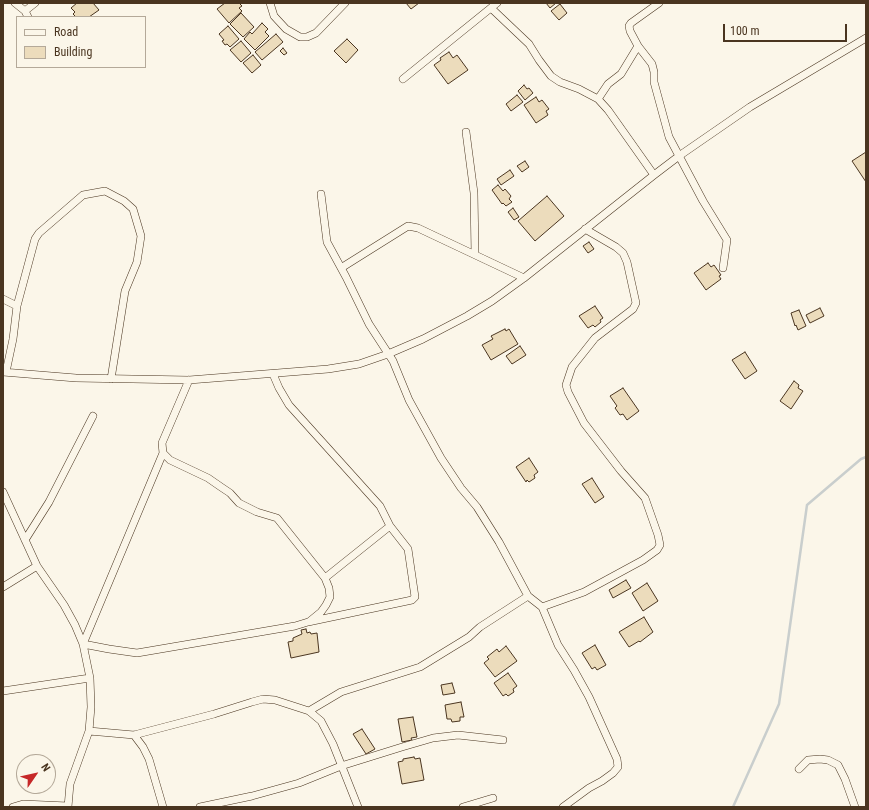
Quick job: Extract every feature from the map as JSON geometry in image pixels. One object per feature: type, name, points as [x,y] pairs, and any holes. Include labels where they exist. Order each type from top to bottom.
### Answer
[{"type":"street","points":[[15,3],[26,14],[36,3]]},
{"type":"street","points":[[270,3],[274,16],[286,29],[300,37],[307,37],[316,33],[345,3]]},
{"type":"street","points":[[403,79],[497,3]]},
{"type":"street","points":[[659,3],[630,23],[630,31],[638,46],[652,64],[654,82],[669,137],[703,201],[727,240],[724,268]]},
{"type":"street","points":[[491,8],[529,44],[551,76],[560,82],[579,89],[598,99],[608,110],[654,175]]},
{"type":"street","points":[[111,379],[125,291],[137,262],[141,236],[133,208],[124,201],[105,190],[83,195],[39,232],[32,246],[18,306],[13,338],[4,372],[76,378],[111,379],[189,380],[328,369],[359,364],[388,354],[423,339],[492,301],[524,278],[679,156],[750,107],[866,38]]},
{"type":"street","points":[[598,99],[608,84],[621,74],[638,46]]},
{"type":"street","points":[[466,132],[474,193],[475,254]]},
{"type":"street","points":[[320,194],[326,242],[341,268],[369,324],[394,361],[409,400],[424,430],[457,482],[477,507],[499,542],[528,596],[542,608],[558,645],[589,697],[617,760],[618,767],[613,773],[563,807]]},
{"type":"street","points":[[341,268],[408,226],[418,228],[524,278]]},
{"type":"street","points":[[542,608],[590,589],[643,560],[657,550],[660,545],[645,498],[621,471],[584,423],[566,385],[572,367],[595,338],[633,309],[636,303],[627,262],[623,253],[616,247],[586,229]]},
{"type":"street","points":[[3,299],[18,306]]},
{"type":"street","points":[[84,644],[137,653],[296,626],[308,622],[412,600],[415,597],[408,549],[390,526],[380,506],[289,405],[279,388],[274,374]]},
{"type":"street","points":[[84,644],[163,453],[162,443],[189,380]]},
{"type":"street","points":[[25,540],[49,502],[93,416]]},
{"type":"street","points":[[163,453],[170,460],[215,482],[230,493],[239,503],[256,512],[277,518],[325,578],[329,588],[330,597],[324,608],[308,622]]},
{"type":"street","points":[[3,492],[37,566],[64,605],[84,644],[90,678],[91,707],[89,731],[70,784],[68,807],[23,804],[13,807]]},
{"type":"street","points":[[325,578],[390,526]]},
{"type":"street","points":[[3,587],[37,566]]},
{"type":"street","points":[[309,711],[341,692],[420,667],[469,638],[480,627],[528,596]]},
{"type":"street","points":[[3,691],[90,678]]},
{"type":"street","points":[[89,731],[134,735],[214,714],[263,699],[274,700],[309,711],[321,721],[333,744],[358,807]]},
{"type":"street","points":[[134,735],[143,747],[149,759],[163,807]]},
{"type":"street","points":[[200,807],[252,796],[299,783],[341,766],[402,746],[433,738],[458,735],[503,740]]},
{"type":"street","points":[[799,769],[808,760],[820,759],[828,760],[838,766],[845,779],[855,807]]},
{"type":"street","points":[[463,807],[493,798]]},
{"type":"building","points":[[77,3],[93,3],[99,10],[90,16],[75,16],[73,14],[75,12],[71,8]]},
{"type":"building","points":[[225,3],[239,3],[242,6],[239,8],[242,11],[229,23],[217,9]]},
{"type":"building","points":[[406,3],[419,3],[411,9]]},
{"type":"building","points":[[546,3],[556,3],[550,8]]},
{"type":"building","points":[[560,4],[567,13],[559,20],[551,11]]},
{"type":"building","points":[[241,13],[254,27],[243,37],[230,24]]},
{"type":"building","points":[[262,23],[268,29],[265,32],[269,36],[255,50],[244,39],[250,32],[252,34]]},
{"type":"building","points":[[228,26],[239,39],[230,47],[227,44],[225,45],[222,41],[224,40],[219,34]]},
{"type":"building","points":[[276,34],[283,42],[262,60],[255,52]]},
{"type":"building","points":[[347,39],[358,50],[346,63],[334,51]]},
{"type":"building","points":[[241,41],[251,53],[241,62],[230,50]]},
{"type":"building","points":[[283,48],[287,53],[284,55],[280,51]]},
{"type":"building","points":[[449,52],[453,58],[457,55],[468,70],[448,84],[434,65],[441,60],[440,58]]},
{"type":"building","points":[[253,55],[261,65],[252,73],[243,63]]},
{"type":"building","points":[[524,85],[533,93],[525,100],[518,91]]},
{"type":"building","points":[[517,95],[523,102],[511,111],[506,104]]},
{"type":"building","points":[[536,97],[539,102],[542,100],[549,109],[546,111],[548,115],[536,123],[524,105]]},
{"type":"building","points":[[866,152],[866,182],[852,161]]},
{"type":"building","points":[[525,161],[529,167],[522,172],[517,166]]},
{"type":"building","points":[[510,170],[514,176],[501,185],[497,179]]},
{"type":"building","points":[[498,185],[503,191],[505,189],[511,196],[509,199],[512,202],[506,206],[503,203],[502,204],[492,190]]},
{"type":"building","points":[[547,196],[564,216],[535,241],[518,221]]},
{"type":"building","points":[[513,208],[519,217],[514,220],[508,212]]},
{"type":"building","points":[[589,242],[594,249],[588,253],[583,246]]},
{"type":"building","points":[[708,263],[711,267],[714,265],[721,275],[719,276],[721,279],[706,290],[694,273]]},
{"type":"building","points":[[595,306],[603,318],[595,327],[593,325],[588,328],[579,316]]},
{"type":"building","points":[[820,308],[824,316],[810,323],[806,315]]},
{"type":"building","points":[[799,310],[806,326],[798,330],[796,325],[795,326],[791,313]]},
{"type":"building","points":[[505,329],[506,331],[509,329],[518,344],[491,360],[482,345],[493,339],[491,336]]},
{"type":"building","points":[[520,346],[526,355],[512,364],[506,356]]},
{"type":"building","points":[[745,352],[757,371],[745,379],[732,360]]},
{"type":"building","points":[[794,381],[799,385],[798,388],[803,391],[791,409],[780,401]]},
{"type":"building","points":[[623,388],[639,411],[627,420],[623,414],[620,415],[615,408],[617,406],[610,396]]},
{"type":"building","points":[[529,458],[538,472],[534,475],[535,478],[529,482],[527,480],[526,482],[516,467]]},
{"type":"building","points":[[592,478],[604,497],[595,503],[582,484]]},
{"type":"building","points":[[626,580],[631,588],[613,598],[609,590]]},
{"type":"building","points":[[647,583],[658,601],[643,611],[632,593]]},
{"type":"building","points":[[644,617],[653,632],[640,642],[639,641],[629,647],[619,632]]},
{"type":"building","points":[[306,629],[307,633],[317,633],[319,652],[291,658],[288,642],[293,641],[293,638],[302,634],[301,630]]},
{"type":"building","points":[[595,645],[606,665],[597,670],[595,667],[592,669],[582,653]]},
{"type":"building","points":[[506,646],[517,661],[495,677],[484,663],[489,659],[487,657],[497,649],[499,652]]},
{"type":"building","points":[[508,673],[517,686],[513,689],[514,692],[508,696],[506,694],[503,696],[494,683]]},
{"type":"building","points":[[452,683],[455,693],[443,695],[441,685]]},
{"type":"building","points":[[461,702],[464,717],[460,717],[460,721],[452,722],[451,719],[447,719],[445,705]]},
{"type":"building","points":[[413,717],[417,737],[411,738],[412,740],[402,742],[398,719]]},
{"type":"building","points":[[362,729],[375,749],[366,754],[353,734]]},
{"type":"building","points":[[414,757],[415,759],[420,758],[424,780],[402,784],[398,762],[403,761],[403,759]]},
{"type":"waterway","points":[[733,807],[779,704],[807,505],[861,459],[866,457]]}]
